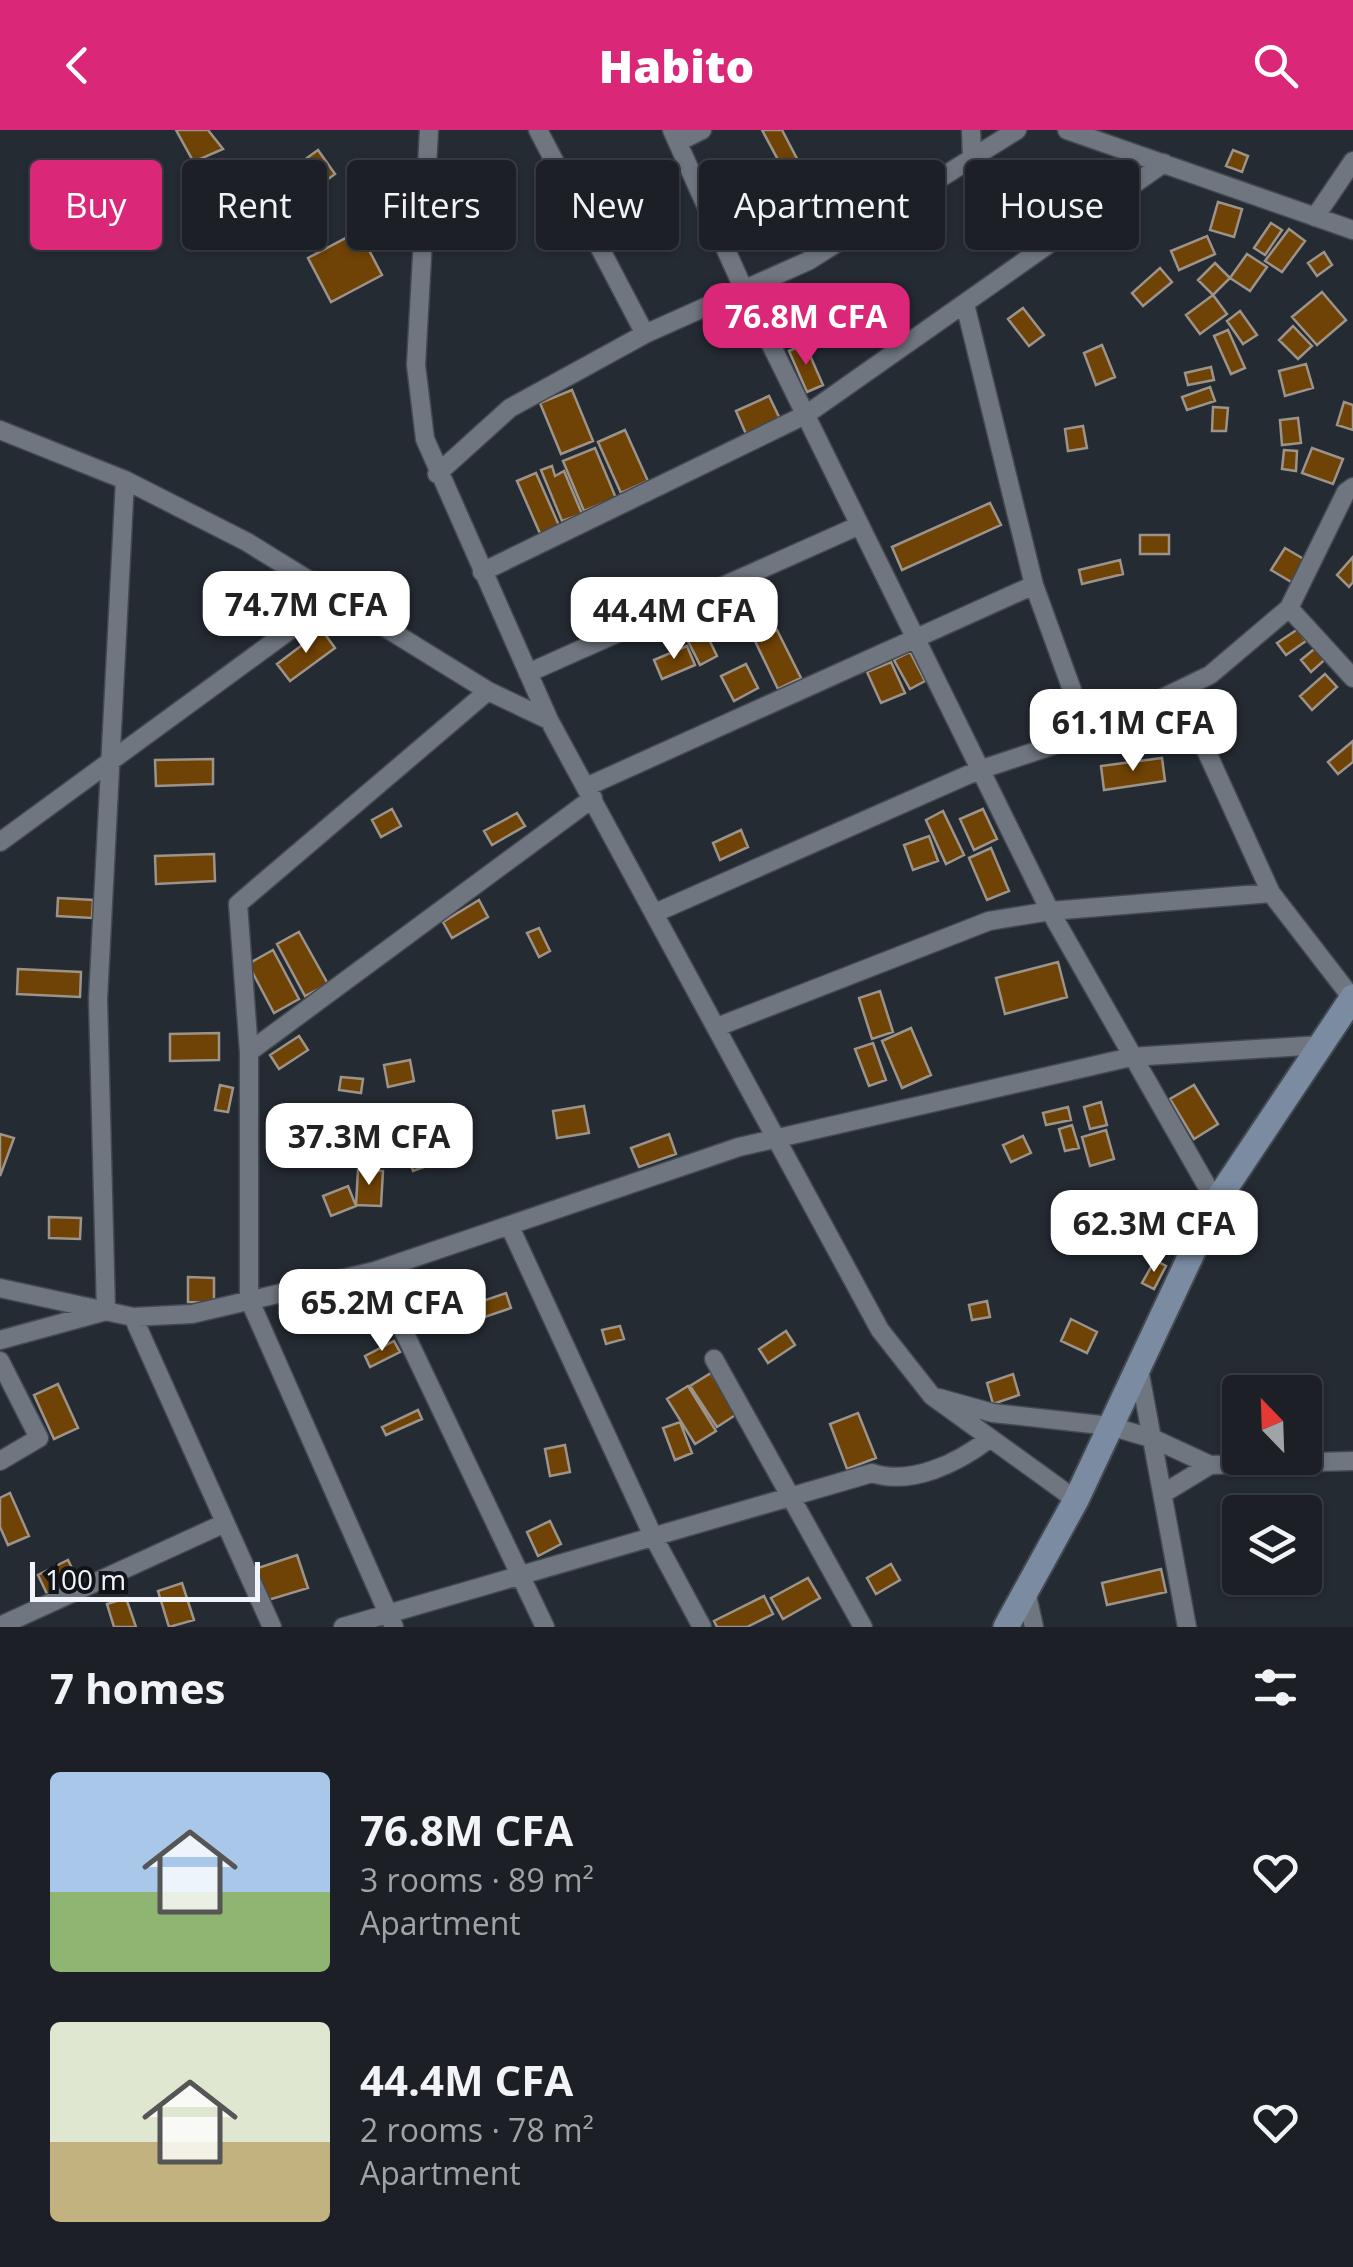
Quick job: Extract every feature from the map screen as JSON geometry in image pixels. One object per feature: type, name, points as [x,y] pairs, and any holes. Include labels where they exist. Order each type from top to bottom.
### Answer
[{"type":"main road","points":[[1006,1627],[1076,1500],[1216,1202],[1353,998]]},
{"type":"street","points":[[428,130],[416,364],[423,429],[437,474],[549,720],[880,1330],[932,1396],[1076,1500]]},
{"type":"street","points":[[538,130],[645,334]]},
{"type":"street","points":[[702,130],[675,136],[744,290],[1050,911],[1216,1202]]},
{"type":"street","points":[[971,130],[972,156]]},
{"type":"street","points":[[437,474],[510,408],[645,334],[808,262],[1016,130]]},
{"type":"street","points":[[1067,130],[1353,230]]},
{"type":"street","points":[[1315,217],[1353,161]]},
{"type":"street","points":[[482,572],[806,414],[1164,163]]},
{"type":"street","points":[[965,304],[1034,585],[1088,734]]},
{"type":"street","points":[[0,430],[125,480],[248,542],[488,691],[549,720]]},
{"type":"street","points":[[106,1311],[98,999],[125,480]]},
{"type":"street","points":[[654,913],[979,770],[1088,734],[1210,675],[1290,608],[1351,492]]},
{"type":"street","points":[[528,673],[860,524]]},
{"type":"street","points":[[250,1052],[589,793],[1034,585]]},
{"type":"street","points":[[0,842],[335,596]]},
{"type":"street","points":[[1290,608],[1353,678]]},
{"type":"street","points":[[390,1619],[249,1299],[250,1052],[238,904],[488,691]]},
{"type":"street","points":[[1179,691],[1270,892],[1353,998]]},
{"type":"street","points":[[717,1027],[989,921],[1050,911],[1270,892]]},
{"type":"street","points":[[0,1288],[133,1318],[192,1314],[376,1270],[739,1147],[1131,1057],[1320,1045]]},
{"type":"street","points":[[510,1226],[653,1536],[702,1627]]},
{"type":"street","points":[[376,1270],[516,1575],[545,1627]]},
{"type":"street","points":[[0,1340],[106,1311]]},
{"type":"street","points":[[133,1318],[272,1627]]},
{"type":"street","points":[[714,1359],[863,1627]]},
{"type":"street","points":[[0,1361],[40,1438],[0,1461]]},
{"type":"street","points":[[1139,1369],[1187,1627]]},
{"type":"street","points":[[932,1396],[993,1412],[1110,1426],[1154,1438],[1210,1465],[1353,1462]]},
{"type":"street","points":[[343,1627],[390,1619],[516,1575],[872,1473],[894,1480],[964,1458],[988,1439]]},
{"type":"street","points":[[1164,1493],[1210,1465]]},
{"type":"street","points":[[4,1620],[225,1523]]},
{"type":"street","points":[[1026,1591],[1034,1627]]},
{"type":"building","points":[[176,130],[208,130],[223,149],[192,159]]},
{"type":"building","points":[[762,130],[782,130],[798,160],[778,160]]},
{"type":"building","points":[[318,150],[325,160],[304,160]]},
{"type":"building","points":[[1233,150],[1248,156],[1242,172],[1226,166]]},
{"type":"building","points":[[327,163],[335,174],[327,180]]},
{"type":"building","points":[[1218,202],[1242,209],[1234,237],[1210,230]]},
{"type":"building","points":[[1271,223],[1282,230],[1265,255],[1254,248]]},
{"type":"building","points":[[1289,229],[1305,241],[1282,272],[1265,261]]},
{"type":"building","points":[[1207,236],[1215,254],[1179,270],[1171,251]]},
{"type":"building","points":[[347,237],[347,250],[369,250],[382,275],[331,302],[308,258]]},
{"type":"building","points":[[1324,252],[1332,265],[1317,276],[1308,263]]},
{"type":"building","points":[[1247,254],[1267,267],[1250,291],[1230,278]]},
{"type":"building","points":[[1215,263],[1230,278],[1213,295],[1198,280]]},
{"type":"building","points":[[1160,268],[1172,282],[1143,306],[1132,293]]},
{"type":"building","points":[[1322,292],[1346,320],[1317,345],[1292,317]]},
{"type":"building","points":[[1213,295],[1227,314],[1200,334],[1186,315]]},
{"type":"building","points":[[730,307],[742,324],[732,331],[720,314]]},
{"type":"building","points":[[1023,308],[1044,335],[1029,346],[1008,319]]},
{"type":"building","points":[[1240,311],[1257,335],[1243,344],[1227,321]]},
{"type":"building","points":[[1293,326],[1312,346],[1298,359],[1279,340]]},
{"type":"building","points":[[1228,330],[1245,368],[1231,374],[1214,336]]},
{"type":"building","points":[[805,344],[823,385],[807,392],[789,351]]},
{"type":"building","points":[[1102,345],[1115,377],[1096,385],[1084,353]]},
{"type":"building","points":[[1306,364],[1313,388],[1285,396],[1279,371]]},
{"type":"building","points":[[1211,367],[1214,380],[1188,385],[1185,373]]},
{"type":"building","points":[[1210,387],[1215,401],[1187,410],[1182,397]]},
{"type":"building","points":[[572,390],[593,441],[561,454],[540,403]]},
{"type":"building","points":[[769,396],[780,419],[746,434],[736,411]]},
{"type":"building","points":[[1344,402],[1353,405],[1353,430],[1337,425]]},
{"type":"building","points":[[1213,407],[1228,408],[1226,431],[1212,431]]},
{"type":"building","points":[[1298,418],[1301,443],[1282,445],[1280,420]]},
{"type":"building","points":[[1083,426],[1087,448],[1068,451],[1065,429]]},
{"type":"building","points":[[625,430],[648,481],[621,493],[598,442]]},
{"type":"building","points":[[595,448],[616,498],[584,511],[563,461]]},
{"type":"building","points":[[1312,448],[1343,459],[1333,484],[1302,473]]},
{"type":"building","points":[[1284,450],[1297,451],[1296,471],[1282,469]]},
{"type":"building","points":[[552,466],[555,476],[564,471],[582,514],[562,521],[541,470]]},
{"type":"building","points":[[536,473],[561,530],[542,538],[517,481]]},
{"type":"building","points":[[990,503],[1001,525],[902,570],[892,547]]},
{"type":"building","points":[[1140,535],[1169,535],[1169,554],[1140,554]]},
{"type":"building","points":[[1285,548],[1307,561],[1293,583],[1271,570]]},
{"type":"building","points":[[1353,557],[1353,582],[1349,587],[1337,575]]},
{"type":"building","points":[[1120,560],[1123,574],[1082,584],[1079,570]]},
{"type":"building","points":[[704,629],[717,656],[700,665],[686,637]]},
{"type":"building","points":[[1298,629],[1306,641],[1286,655],[1277,643]]},
{"type":"building","points":[[322,630],[335,648],[290,681],[277,664]]},
{"type":"building","points":[[777,630],[801,678],[778,689],[755,641]]},
{"type":"building","points":[[1319,645],[1329,656],[1311,672],[1301,660]]},
{"type":"building","points":[[687,646],[695,665],[662,679],[654,660]]},
{"type":"building","points":[[910,652],[925,681],[910,689],[894,660]]},
{"type":"building","points":[[891,662],[905,693],[881,703],[867,672]]},
{"type":"building","points":[[746,664],[758,688],[734,701],[721,676]]},
{"type":"building","points":[[1325,674],[1337,687],[1312,710],[1300,696]]},
{"type":"building","points":[[1353,741],[1353,762],[1338,774],[1328,762]]},
{"type":"building","points":[[1162,758],[1165,781],[1104,790],[1101,766]]},
{"type":"building","points":[[213,759],[213,784],[156,786],[155,760]]},
{"type":"building","points":[[392,809],[401,826],[381,837],[372,820]]},
{"type":"building","points":[[983,809],[997,839],[974,850],[960,819]]},
{"type":"building","points":[[943,811],[964,855],[946,864],[926,820]]},
{"type":"building","points":[[517,813],[525,826],[492,845],[484,831]]},
{"type":"building","points":[[741,830],[748,847],[720,860],[713,843]]},
{"type":"building","points":[[929,836],[938,861],[913,870],[904,845]]},
{"type":"building","points":[[991,848],[1009,891],[987,900],[969,858]]},
{"type":"building","points":[[214,854],[215,881],[156,884],[155,856]]},
{"type":"building","points":[[58,898],[93,900],[92,918],[57,916]]},
{"type":"building","points":[[479,900],[488,917],[452,938],[443,922]]},
{"type":"building","points":[[539,928],[550,951],[539,957],[527,933]]},
{"type":"building","points":[[299,932],[328,984],[305,996],[277,944]]},
{"type":"building","points":[[273,950],[299,999],[274,1013],[248,964]]},
{"type":"building","points":[[1058,962],[1067,997],[1005,1014],[996,978]]},
{"type":"building","points":[[18,969],[81,972],[80,997],[17,994]]},
{"type":"building","points":[[880,991],[893,1032],[872,1039],[859,998]]},
{"type":"building","points":[[911,1028],[931,1075],[902,1088],[882,1041]]},
{"type":"building","points":[[219,1033],[219,1060],[170,1061],[170,1034]]},
{"type":"building","points":[[299,1036],[308,1050],[279,1069],[270,1055]]},
{"type":"building","points":[[873,1043],[886,1080],[869,1086],[855,1049]]},
{"type":"building","points":[[410,1060],[414,1081],[388,1087],[384,1065]]},
{"type":"building","points":[[341,1077],[363,1079],[361,1093],[339,1090]]},
{"type":"building","points":[[220,1085],[233,1088],[228,1112],[215,1110]]},
{"type":"building","points":[[1194,1085],[1218,1124],[1194,1139],[1170,1099]]},
{"type":"building","points":[[1101,1102],[1107,1125],[1090,1129],[1084,1107]]},
{"type":"building","points":[[584,1106],[589,1133],[557,1138],[553,1111]]},
{"type":"building","points":[[1068,1107],[1071,1120],[1046,1125],[1043,1113]]},
{"type":"building","points":[[355,1110],[402,1115],[400,1130],[354,1125]]},
{"type":"building","points":[[1072,1125],[1079,1148],[1065,1151],[1059,1129]]},
{"type":"building","points":[[1106,1130],[1114,1159],[1090,1166],[1082,1137]]},
{"type":"building","points":[[303,1131],[309,1150],[292,1156],[286,1137]]},
{"type":"building","points":[[453,1131],[462,1153],[440,1162],[431,1140]]},
{"type":"building","points":[[0,1134],[14,1138],[0,1176]]},
{"type":"building","points":[[669,1134],[676,1154],[639,1167],[631,1148]]},
{"type":"building","points":[[428,1135],[438,1162],[413,1171],[404,1144]]},
{"type":"building","points":[[1023,1136],[1031,1153],[1011,1162],[1003,1145]]},
{"type":"building","points":[[358,1170],[383,1171],[381,1206],[356,1205]]},
{"type":"building","points":[[348,1186],[356,1206],[331,1216],[323,1196]]},
{"type":"building","points":[[49,1217],[81,1218],[80,1239],[49,1238]]},
{"type":"building","points":[[1155,1260],[1166,1266],[1154,1289],[1142,1283]]},
{"type":"building","points":[[457,1275],[464,1291],[447,1297],[440,1282]]},
{"type":"building","points":[[188,1277],[214,1278],[214,1303],[188,1302]]},
{"type":"building","points":[[506,1293],[511,1308],[479,1319],[474,1304]]},
{"type":"building","points":[[987,1301],[990,1317],[972,1320],[969,1305]]},
{"type":"building","points":[[1071,1319],[1097,1332],[1087,1353],[1061,1341]]},
{"type":"building","points":[[620,1326],[624,1339],[606,1344],[602,1330]]},
{"type":"building","points":[[786,1331],[795,1345],[768,1363],[759,1349]]},
{"type":"building","points":[[394,1341],[400,1352],[370,1367],[365,1356]]},
{"type":"building","points":[[711,1373],[737,1414],[717,1427],[690,1386]]},
{"type":"building","points":[[1013,1374],[1019,1395],[993,1404],[987,1383]]},
{"type":"building","points":[[58,1384],[78,1428],[54,1439],[34,1395]]},
{"type":"building","points":[[688,1386],[716,1431],[695,1444],[667,1399]]},
{"type":"building","points":[[418,1410],[422,1419],[386,1435],[382,1427]]},
{"type":"building","points":[[858,1413],[876,1458],[847,1469],[830,1424]]},
{"type":"building","points":[[680,1422],[692,1453],[675,1460],[663,1428]]},
{"type":"building","points":[[565,1445],[570,1472],[550,1476],[545,1449]]},
{"type":"building","points":[[10,1493],[29,1536],[8,1545],[0,1527],[0,1498]]},
{"type":"building","points":[[550,1521],[561,1544],[538,1556],[527,1532]]},
{"type":"building","points":[[297,1555],[308,1588],[265,1601],[255,1569]]},
{"type":"building","points":[[68,1560],[79,1582],[49,1598],[38,1575]]},
{"type":"building","points":[[891,1564],[900,1580],[876,1594],[867,1578]]},
{"type":"building","points":[[1161,1569],[1166,1592],[1107,1605],[1102,1583]]},
{"type":"building","points":[[808,1578],[820,1598],[783,1619],[771,1598]]},
{"type":"building","points":[[182,1583],[194,1620],[169,1627],[158,1591]]},
{"type":"building","points":[[764,1596],[773,1614],[747,1627],[717,1627],[714,1621]]},
{"type":"building","points":[[126,1598],[136,1627],[114,1627],[107,1604]]}]
